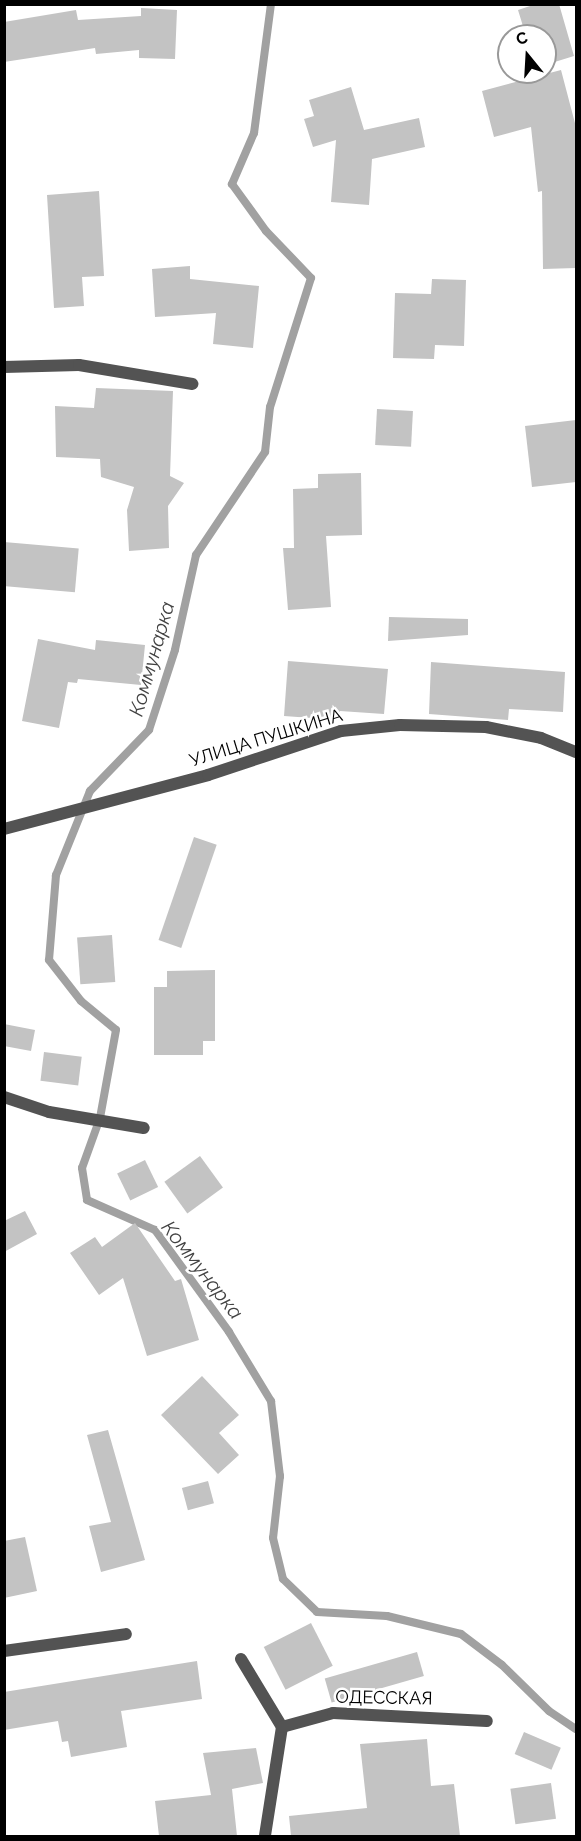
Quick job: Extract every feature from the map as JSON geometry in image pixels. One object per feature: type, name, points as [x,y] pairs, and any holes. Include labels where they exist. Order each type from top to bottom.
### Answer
[{"type":"street","points":[[4,367],[79,365],[192,384]]},
{"type":"street","name":"УЛИЦА ПУШКИНА","points":[[4,829],[208,775],[342,730],[400,725],[486,727],[541,738],[576,752]]},
{"type":"street","points":[[4,1097],[50,1112],[144,1128]]},
{"type":"street","points":[[4,1651],[126,1634]]},
{"type":"street","points":[[240,1659],[282,1727],[265,1836]]},
{"type":"street","name":"ОДЕССКАЯ","points":[[282,1727],[333,1713],[487,1721]]},
{"type":"building","points":[[536,4],[559,4],[574,56],[557,61],[557,24],[522,24],[518,10]]},
{"type":"building","points":[[141,8],[177,10],[175,59],[139,58],[139,50],[96,54],[95,48],[4,62],[4,22],[76,10],[78,20],[141,16]]},
{"type":"building","points":[[561,70],[576,127],[576,268],[543,269],[542,191],[538,192],[531,127],[494,137],[482,91],[508,84],[557,84],[557,71]]},
{"type":"building","points":[[351,87],[364,130],[419,118],[425,147],[372,159],[369,205],[331,202],[336,140],[313,147],[304,119],[314,116],[309,100]]},
{"type":"building","points":[[99,191],[104,276],[82,277],[84,306],[54,308],[47,195]]},
{"type":"building","points":[[190,266],[190,279],[259,286],[253,348],[213,344],[216,313],[155,317],[152,269]]},
{"type":"building","points":[[432,279],[466,280],[464,346],[435,345],[434,359],[393,358],[395,293],[431,294]]},
{"type":"building","points":[[96,388],[173,391],[170,476],[184,483],[168,506],[169,548],[129,551],[127,510],[134,487],[101,477],[100,459],[56,457],[55,406],[94,408]]},
{"type":"building","points":[[377,409],[413,411],[411,447],[375,445]]},
{"type":"building","points":[[576,420],[576,482],[532,487],[525,426]]},
{"type":"building","points":[[361,473],[362,535],[326,536],[331,607],[288,610],[283,548],[294,548],[293,489],[318,488],[318,474]]},
{"type":"building","points":[[4,542],[79,549],[75,592],[4,586]]},
{"type":"building","points":[[389,617],[468,619],[468,635],[388,641]]},
{"type":"building","points":[[38,639],[95,650],[96,640],[145,645],[141,685],[78,679],[77,683],[68,682],[59,728],[22,721]]},
{"type":"building","points":[[288,661],[388,669],[384,714],[340,711],[339,720],[284,716]]},
{"type":"building","points":[[431,662],[565,672],[563,712],[509,709],[508,720],[429,714]]},
{"type":"building","points":[[194,837],[217,845],[181,948],[159,940]]},
{"type":"building","points":[[112,935],[115,982],[80,984],[77,937]]},
{"type":"building","points":[[215,970],[215,1041],[203,1041],[203,1055],[154,1055],[154,987],[167,987],[167,971]]},
{"type":"building","points":[[4,1024],[35,1030],[31,1051],[4,1046]]},
{"type":"building","points":[[44,1052],[82,1057],[78,1085],[40,1081]]},
{"type":"building","points":[[200,1156],[223,1188],[187,1213],[164,1182]]},
{"type":"building","points":[[145,1160],[158,1187],[130,1201],[117,1174]]},
{"type":"building","points":[[25,1211],[37,1234],[4,1252],[4,1221]]},
{"type":"building","points":[[135,1223],[175,1281],[181,1279],[199,1340],[147,1356],[123,1278],[99,1295],[70,1253],[95,1237],[102,1247]]},
{"type":"building","points":[[202,1376],[239,1415],[219,1433],[239,1455],[218,1474],[161,1415]]},
{"type":"building","points":[[108,1430],[145,1560],[101,1572],[89,1526],[111,1522],[87,1435]]},
{"type":"building","points":[[208,1481],[214,1503],[188,1510],[182,1488]]},
{"type":"building","points":[[25,1537],[37,1591],[4,1598],[4,1541]]},
{"type":"building","points":[[311,1623],[333,1666],[286,1690],[264,1647]]},
{"type":"building","points":[[417,1652],[424,1676],[332,1702],[325,1678]]},
{"type":"building","points":[[197,1661],[202,1699],[121,1711],[127,1747],[71,1757],[68,1741],[62,1742],[58,1721],[4,1730],[4,1692]]},
{"type":"building","points":[[524,1732],[561,1748],[551,1770],[515,1754]]},
{"type":"building","points":[[427,1739],[431,1786],[454,1784],[460,1836],[291,1836],[289,1816],[367,1808],[360,1744]]},
{"type":"building","points":[[256,1748],[263,1783],[232,1789],[237,1836],[159,1836],[155,1801],[211,1795],[203,1753]]},
{"type":"building","points":[[551,1783],[556,1819],[515,1824],[510,1789]]},
{"type":"waterway","name":"Коммунарка","points":[[271,4],[254,133],[232,184],[266,231],[311,278],[270,407],[265,452],[196,555],[175,650],[149,730],[90,791],[56,875],[49,960],[81,1001],[116,1030],[100,1118],[82,1168],[87,1200],[155,1230],[229,1332],[271,1401],[280,1476],[273,1538],[283,1579],[317,1612],[387,1616],[461,1634],[502,1665],[549,1711],[576,1729]]}]
